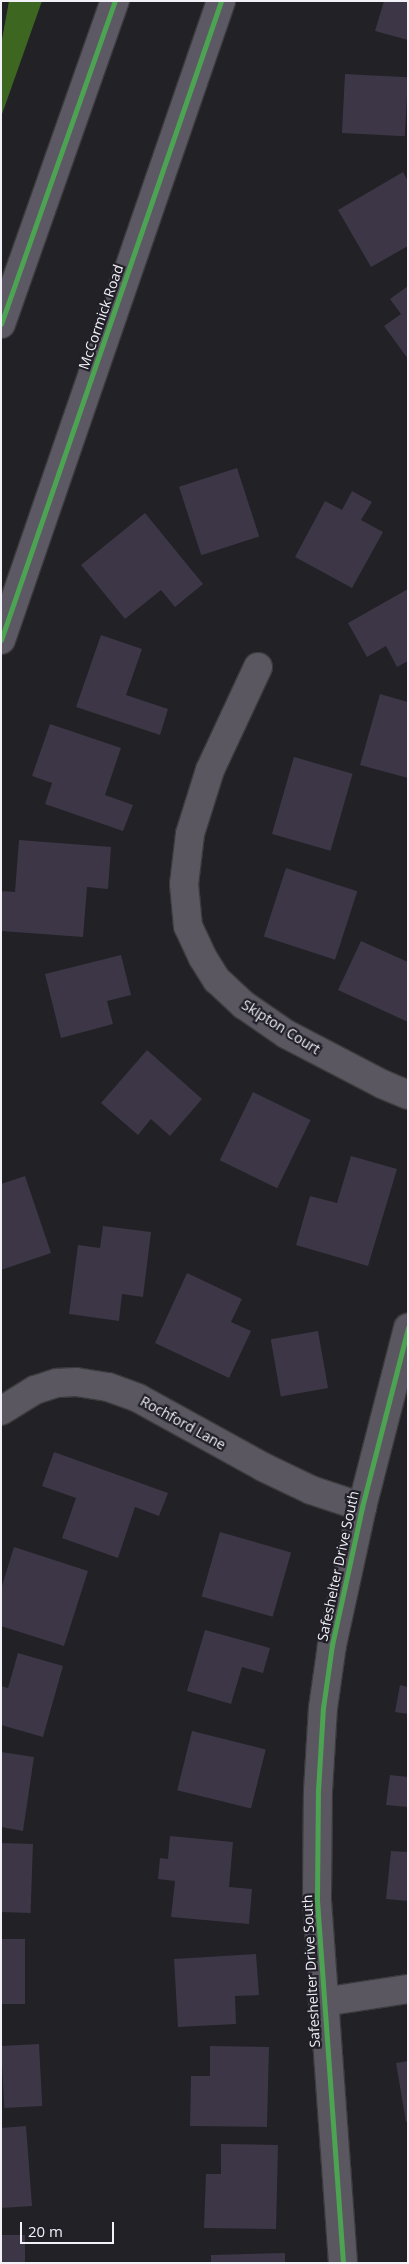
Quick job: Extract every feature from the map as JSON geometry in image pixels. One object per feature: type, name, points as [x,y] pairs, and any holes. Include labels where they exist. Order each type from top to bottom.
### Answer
[{"type":"main road","points":[[1,324],[115,1]]},
{"type":"main road","name":"McCormick Road","points":[[1,640],[221,1]]},
{"type":"street","name":"Skipton Court","points":[[258,667],[210,770],[190,834],[184,884],[188,926],[203,958],[217,980],[244,1006],[286,1034],[382,1084],[408,1095]]},
{"type":"street","name":"Safeshelter Drive South","points":[[343,2263],[317,1899],[318,1791],[323,1708],[332,1645],[362,1507],[408,1328]]},
{"type":"street","name":"Rochford Lane","points":[[1,1411],[9,1404],[35,1390],[57,1383],[76,1382],[108,1387],[138,1398],[263,1467],[311,1490],[362,1507]]},
{"type":"street","points":[[323,2002],[408,1990]]},
{"type":"shaded area","points":[[9,1],[42,1],[1,117],[1,45]]},
{"type":"building","points":[[384,1],[408,1],[408,40],[375,31]]},
{"type":"building","points":[[345,74],[408,77],[405,136],[342,133]]},
{"type":"building","points":[[403,172],[408,181],[408,246],[371,267],[338,210]]},
{"type":"building","points":[[408,286],[408,359],[384,326],[401,314],[390,299]]},
{"type":"building","points":[[237,468],[259,536],[201,555],[179,487]]},
{"type":"building","points":[[352,491],[372,502],[361,520],[383,532],[352,588],[295,557],[325,501],[342,510]]},
{"type":"building","points":[[145,513],[203,584],[175,607],[161,590],[125,619],[81,565]]},
{"type":"building","points":[[408,589],[408,661],[397,667],[386,646],[367,657],[348,623]]},
{"type":"building","points":[[101,635],[142,649],[126,695],[168,709],[160,735],[76,707]]},
{"type":"building","points":[[380,694],[408,702],[408,778],[360,765]]},
{"type":"building","points":[[50,724],[121,748],[105,795],[133,805],[123,831],[45,804],[52,783],[32,776]]},
{"type":"building","points":[[294,757],[353,774],[331,851],[272,834]]},
{"type":"building","points":[[19,840],[111,847],[108,889],[87,887],[83,937],[1,931],[1,891],[15,892]]},
{"type":"building","points":[[286,868],[357,891],[335,960],[264,936]]},
{"type":"building","points":[[361,941],[408,962],[408,1022],[338,990]]},
{"type":"building","points":[[121,955],[131,995],[107,1001],[113,1024],[61,1038],[45,974]]},
{"type":"building","points":[[147,1050],[202,1099],[170,1136],[151,1119],[138,1135],[101,1103]]},
{"type":"building","points":[[253,1092],[311,1120],[277,1188],[220,1160]]},
{"type":"building","points":[[351,1156],[397,1169],[368,1266],[296,1245],[310,1196],[337,1203]]},
{"type":"building","points":[[25,1176],[51,1253],[1,1270],[1,1184]]},
{"type":"building","points":[[103,1226],[151,1232],[143,1297],[122,1294],[119,1321],[69,1314],[78,1245],[100,1248]]},
{"type":"building","points":[[187,1273],[242,1299],[231,1322],[251,1331],[229,1378],[155,1343]]},
{"type":"building","points":[[318,1331],[328,1388],[281,1396],[271,1339]]},
{"type":"building","points":[[54,1452],[168,1493],[159,1516],[135,1507],[118,1558],[62,1538],[76,1498],[42,1486]]},
{"type":"building","points":[[220,1532],[291,1552],[273,1617],[202,1596]]},
{"type":"building","points":[[14,1547],[88,1571],[64,1646],[1,1626],[1,1589]]},
{"type":"building","points":[[205,1630],[270,1648],[263,1673],[242,1667],[231,1704],[187,1691]]},
{"type":"building","points":[[18,1653],[63,1666],[43,1737],[1,1725],[1,1686],[8,1688]]},
{"type":"building","points":[[400,1685],[408,1687],[408,1714],[395,1712]]},
{"type":"building","points":[[192,1731],[266,1749],[251,1809],[177,1790]]},
{"type":"building","points":[[1,1752],[34,1757],[23,1831],[1,1827]]},
{"type":"building","points":[[390,1775],[408,1777],[408,1807],[386,1805]]},
{"type":"building","points":[[170,1836],[233,1842],[229,1887],[252,1889],[249,1924],[171,1917],[175,1881],[158,1879],[160,1858],[168,1859]]},
{"type":"building","points":[[1,1843],[33,1844],[31,1913],[1,1912]]},
{"type":"building","points":[[391,1851],[408,1852],[408,1901],[386,1899]]},
{"type":"building","points":[[1,1939],[25,1939],[25,2004],[1,2004]]},
{"type":"building","points":[[256,1954],[259,1995],[235,1996],[236,2024],[178,2027],[174,1959]]},
{"type":"building","points":[[39,2044],[42,2106],[4,2108],[1,2046]]},
{"type":"building","points":[[210,2046],[269,2047],[267,2127],[190,2126],[191,2076],[210,2076]]},
{"type":"building","points":[[408,2061],[408,2121],[406,2122],[396,2063]]},
{"type":"building","points":[[26,2126],[32,2206],[1,2208],[1,2128]]},
{"type":"building","points":[[221,2144],[278,2145],[276,2229],[204,2228],[206,2174],[221,2174]]},
{"type":"building","points":[[1,2235],[25,2235],[25,2263],[1,2263]]},
{"type":"building","points":[[285,2253],[285,2263],[211,2263],[211,2255]]},
{"type":"cycle path","points":[[1,324],[115,1]]},
{"type":"cycle path","points":[[1,640],[221,1]]},
{"type":"cycle path","points":[[343,2263],[317,1899],[318,1791],[323,1708],[332,1645],[362,1507],[408,1328]]}]
